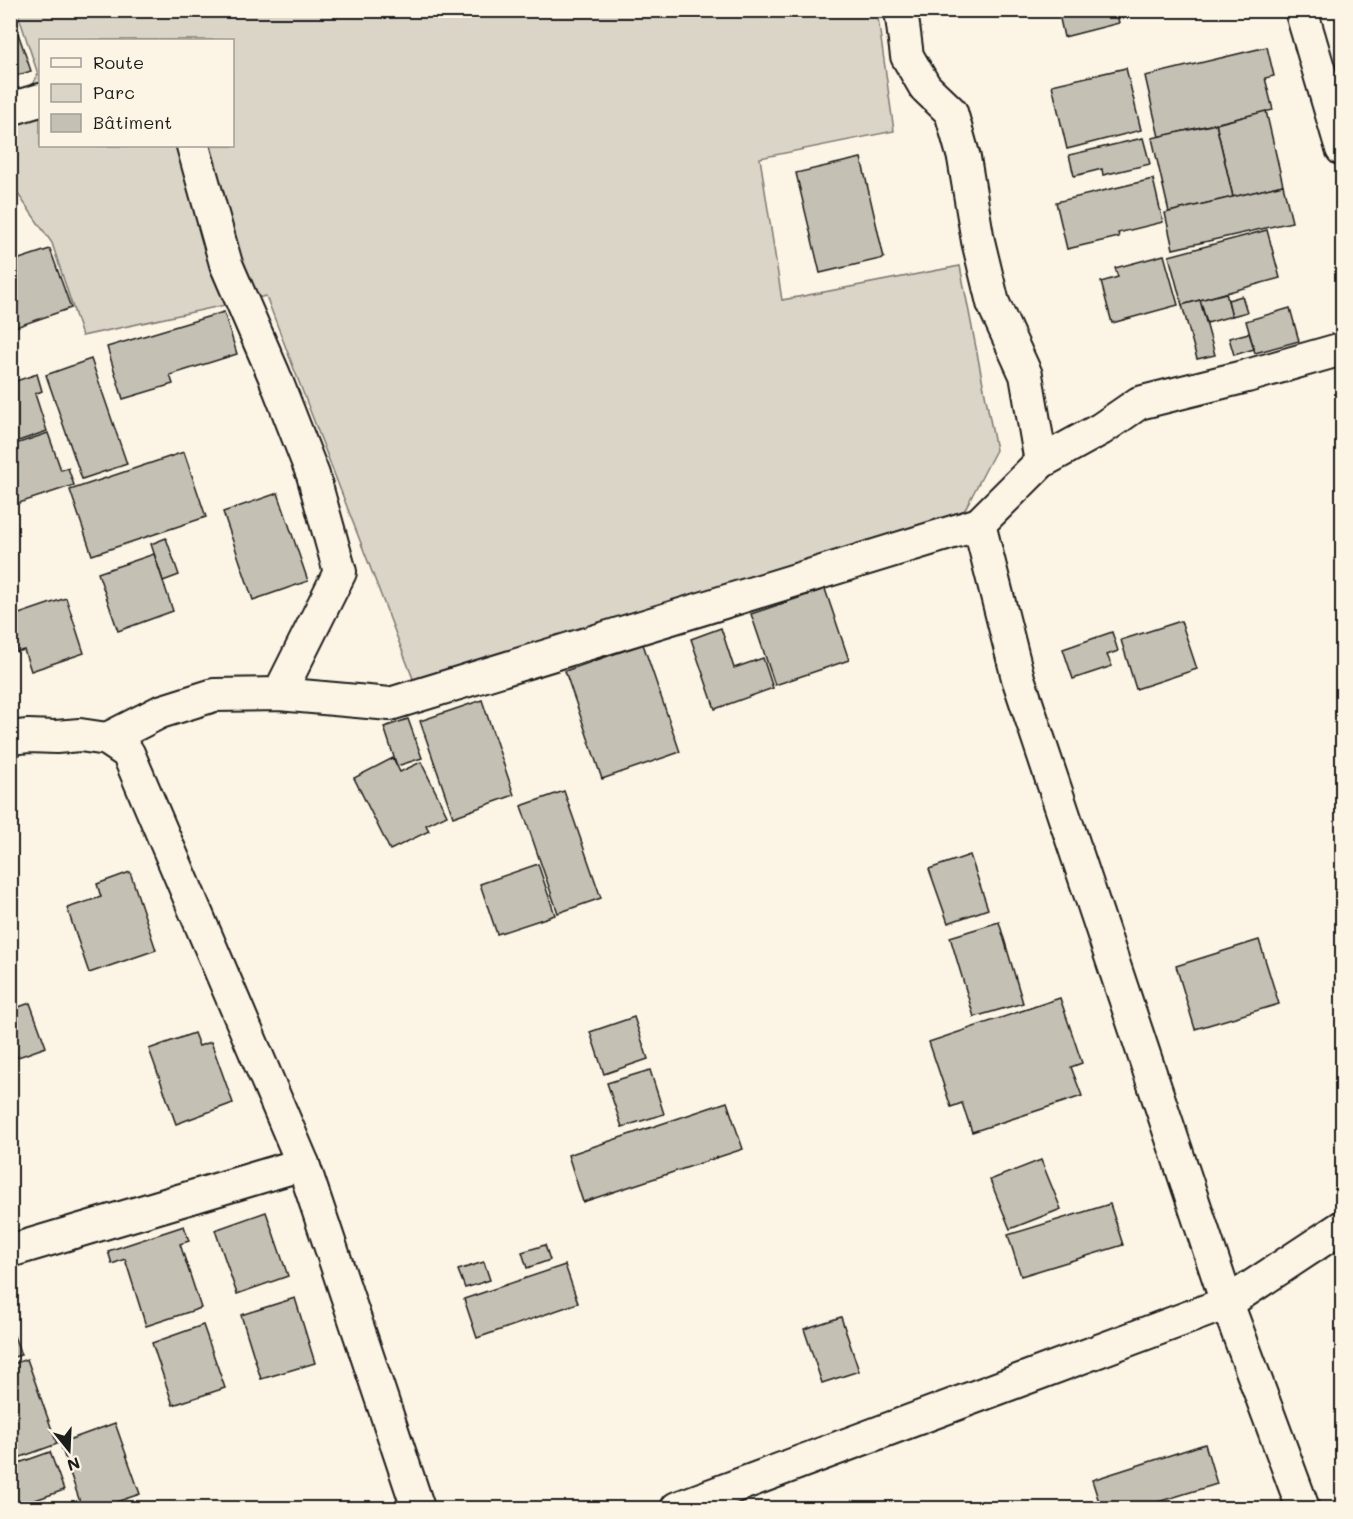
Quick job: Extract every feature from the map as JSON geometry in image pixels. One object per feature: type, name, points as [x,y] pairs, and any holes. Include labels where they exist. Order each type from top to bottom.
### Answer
[{"type":"street","points":[[901,10],[907,56],[926,87],[951,112],[964,158],[978,241],[993,303],[1026,375],[1041,462]]},
{"type":"street","points":[[1301,10],[1342,149]]},
{"type":"street","points":[[10,109],[39,100]]},
{"type":"street","points":[[193,147],[226,264],[274,375],[313,475],[340,572],[279,694]]},
{"type":"street","points":[[107,739],[160,712],[214,695],[279,694],[390,704],[979,524],[1041,462],[1101,429],[1139,403],[1342,349]]},
{"type":"street","points":[[979,524],[1018,678],[1227,1303],[1303,1509]]},
{"type":"street","points":[[10,738],[80,735],[107,739],[128,753],[303,1164],[418,1509]]},
{"type":"street","points":[[10,1251],[303,1164]]},
{"type":"street","points":[[677,1509],[1227,1303],[1342,1227]]},
{"type":"green space","points":[[17,11],[877,11],[894,131],[760,158],[782,300],[960,266],[996,450],[963,513],[417,689],[266,296],[82,336],[52,243],[11,184],[10,131],[38,74]]},
{"type":"building","points":[[10,10],[31,71],[10,78]]},
{"type":"building","points":[[1058,10],[1116,10],[1119,23],[1064,37]]},
{"type":"building","points":[[1267,47],[1274,76],[1265,78],[1273,110],[1159,137],[1145,76]]},
{"type":"building","points":[[1126,68],[1141,130],[1067,149],[1052,85]]},
{"type":"building","points":[[1266,111],[1283,185],[1233,197],[1216,124]]},
{"type":"building","points":[[1216,124],[1233,197],[1169,212],[1152,138]]},
{"type":"building","points":[[1143,138],[1150,164],[1103,175],[1102,169],[1074,176],[1069,155]]},
{"type":"building","points":[[861,158],[884,258],[820,273],[796,173]]},
{"type":"building","points":[[1153,179],[1163,222],[1118,233],[1119,237],[1067,249],[1056,202]]},
{"type":"building","points":[[1283,185],[1292,222],[1173,249],[1165,213]]},
{"type":"building","points":[[1267,230],[1280,278],[1182,305],[1169,256]]},
{"type":"building","points":[[50,249],[71,308],[10,329],[10,262]]},
{"type":"building","points":[[1164,255],[1178,305],[1112,323],[1101,282],[1118,277],[1115,268]]},
{"type":"building","points":[[1226,293],[1232,316],[1207,323],[1200,300]]},
{"type":"building","points":[[1242,296],[1247,312],[1232,316],[1228,300]]},
{"type":"building","points":[[1200,300],[1215,355],[1197,359],[1182,305]]},
{"type":"building","points":[[1290,308],[1299,341],[1255,353],[1246,321]]},
{"type":"building","points":[[224,312],[237,354],[170,375],[173,384],[123,399],[107,347]]},
{"type":"building","points":[[1249,333],[1254,349],[1234,355],[1229,338]]},
{"type":"building","points":[[91,359],[127,464],[82,479],[46,375]]},
{"type":"building","points":[[37,374],[42,391],[35,394],[47,431],[10,444],[10,383]]},
{"type":"building","points":[[48,433],[61,470],[68,468],[74,485],[10,506],[10,446]]},
{"type":"building","points":[[184,452],[206,517],[92,555],[70,490]]},
{"type":"building","points":[[278,493],[308,581],[253,600],[223,512]]},
{"type":"building","points":[[166,538],[179,575],[163,581],[151,544]]},
{"type":"building","points":[[154,554],[173,611],[118,631],[98,573]]},
{"type":"building","points":[[825,589],[849,660],[775,685],[751,614]]},
{"type":"building","points":[[66,598],[84,653],[31,671],[24,650],[17,652],[10,631],[10,617]]},
{"type":"building","points":[[1181,621],[1197,669],[1136,689],[1121,640]]},
{"type":"building","points":[[721,628],[734,668],[763,658],[773,688],[715,709],[691,639]]},
{"type":"building","points":[[1112,632],[1118,651],[1107,655],[1112,666],[1073,679],[1063,649]]},
{"type":"building","points":[[643,644],[680,752],[602,779],[565,671]]},
{"type":"building","points":[[482,700],[514,795],[453,817],[420,721]]},
{"type":"building","points":[[408,719],[422,758],[397,766],[384,727]]},
{"type":"building","points":[[393,758],[400,772],[421,762],[447,815],[426,825],[429,831],[390,850],[354,778]]},
{"type":"building","points":[[564,791],[601,898],[558,913],[521,806]]},
{"type":"building","points":[[970,855],[988,909],[948,923],[929,869]]},
{"type":"building","points":[[538,864],[555,915],[497,934],[480,884]]},
{"type":"building","points":[[130,872],[156,950],[89,973],[67,908],[101,897],[97,884]]},
{"type":"building","points":[[999,922],[1023,1003],[974,1017],[950,937]]},
{"type":"building","points":[[1259,940],[1279,1004],[1195,1029],[1176,966]]},
{"type":"building","points":[[1060,998],[1082,1063],[1071,1067],[1082,1096],[972,1132],[962,1103],[951,1107],[929,1042]]},
{"type":"building","points":[[30,1003],[46,1047],[10,1060],[10,1010]]},
{"type":"building","points":[[634,1017],[648,1059],[604,1074],[590,1032]]},
{"type":"building","points":[[194,1033],[199,1046],[211,1042],[233,1103],[176,1124],[149,1049]]},
{"type":"building","points":[[650,1070],[664,1114],[622,1127],[607,1083]]},
{"type":"building","points":[[727,1102],[743,1149],[583,1202],[568,1155]]},
{"type":"building","points":[[1041,1160],[1061,1209],[1010,1229],[990,1180]]},
{"type":"building","points":[[1110,1204],[1123,1245],[1021,1276],[1008,1235]]},
{"type":"building","points":[[266,1212],[288,1276],[237,1294],[215,1230]]},
{"type":"building","points":[[184,1226],[189,1241],[180,1244],[201,1308],[146,1326],[125,1259],[112,1264],[108,1251]]},
{"type":"building","points":[[545,1245],[550,1260],[527,1268],[522,1252]]},
{"type":"building","points":[[484,1262],[490,1280],[465,1288],[458,1270]]},
{"type":"building","points":[[565,1265],[578,1303],[477,1338],[464,1299]]},
{"type":"building","points":[[295,1298],[315,1363],[261,1379],[241,1315]]},
{"type":"building","points":[[841,1317],[859,1371],[822,1383],[804,1329]]},
{"type":"building","points":[[10,1325],[21,1355],[10,1358]]},
{"type":"building","points":[[203,1325],[225,1388],[173,1405],[152,1343]]},
{"type":"building","points":[[27,1359],[57,1444],[10,1461],[10,1378],[13,1377],[10,1365]]},
{"type":"building","points":[[115,1423],[140,1494],[98,1508],[82,1508],[60,1443]]},
{"type":"building","points":[[1205,1444],[1217,1484],[1138,1508],[1101,1508],[1092,1480]]},
{"type":"building","points":[[50,1452],[64,1490],[18,1506],[10,1483],[10,1466]]}]
